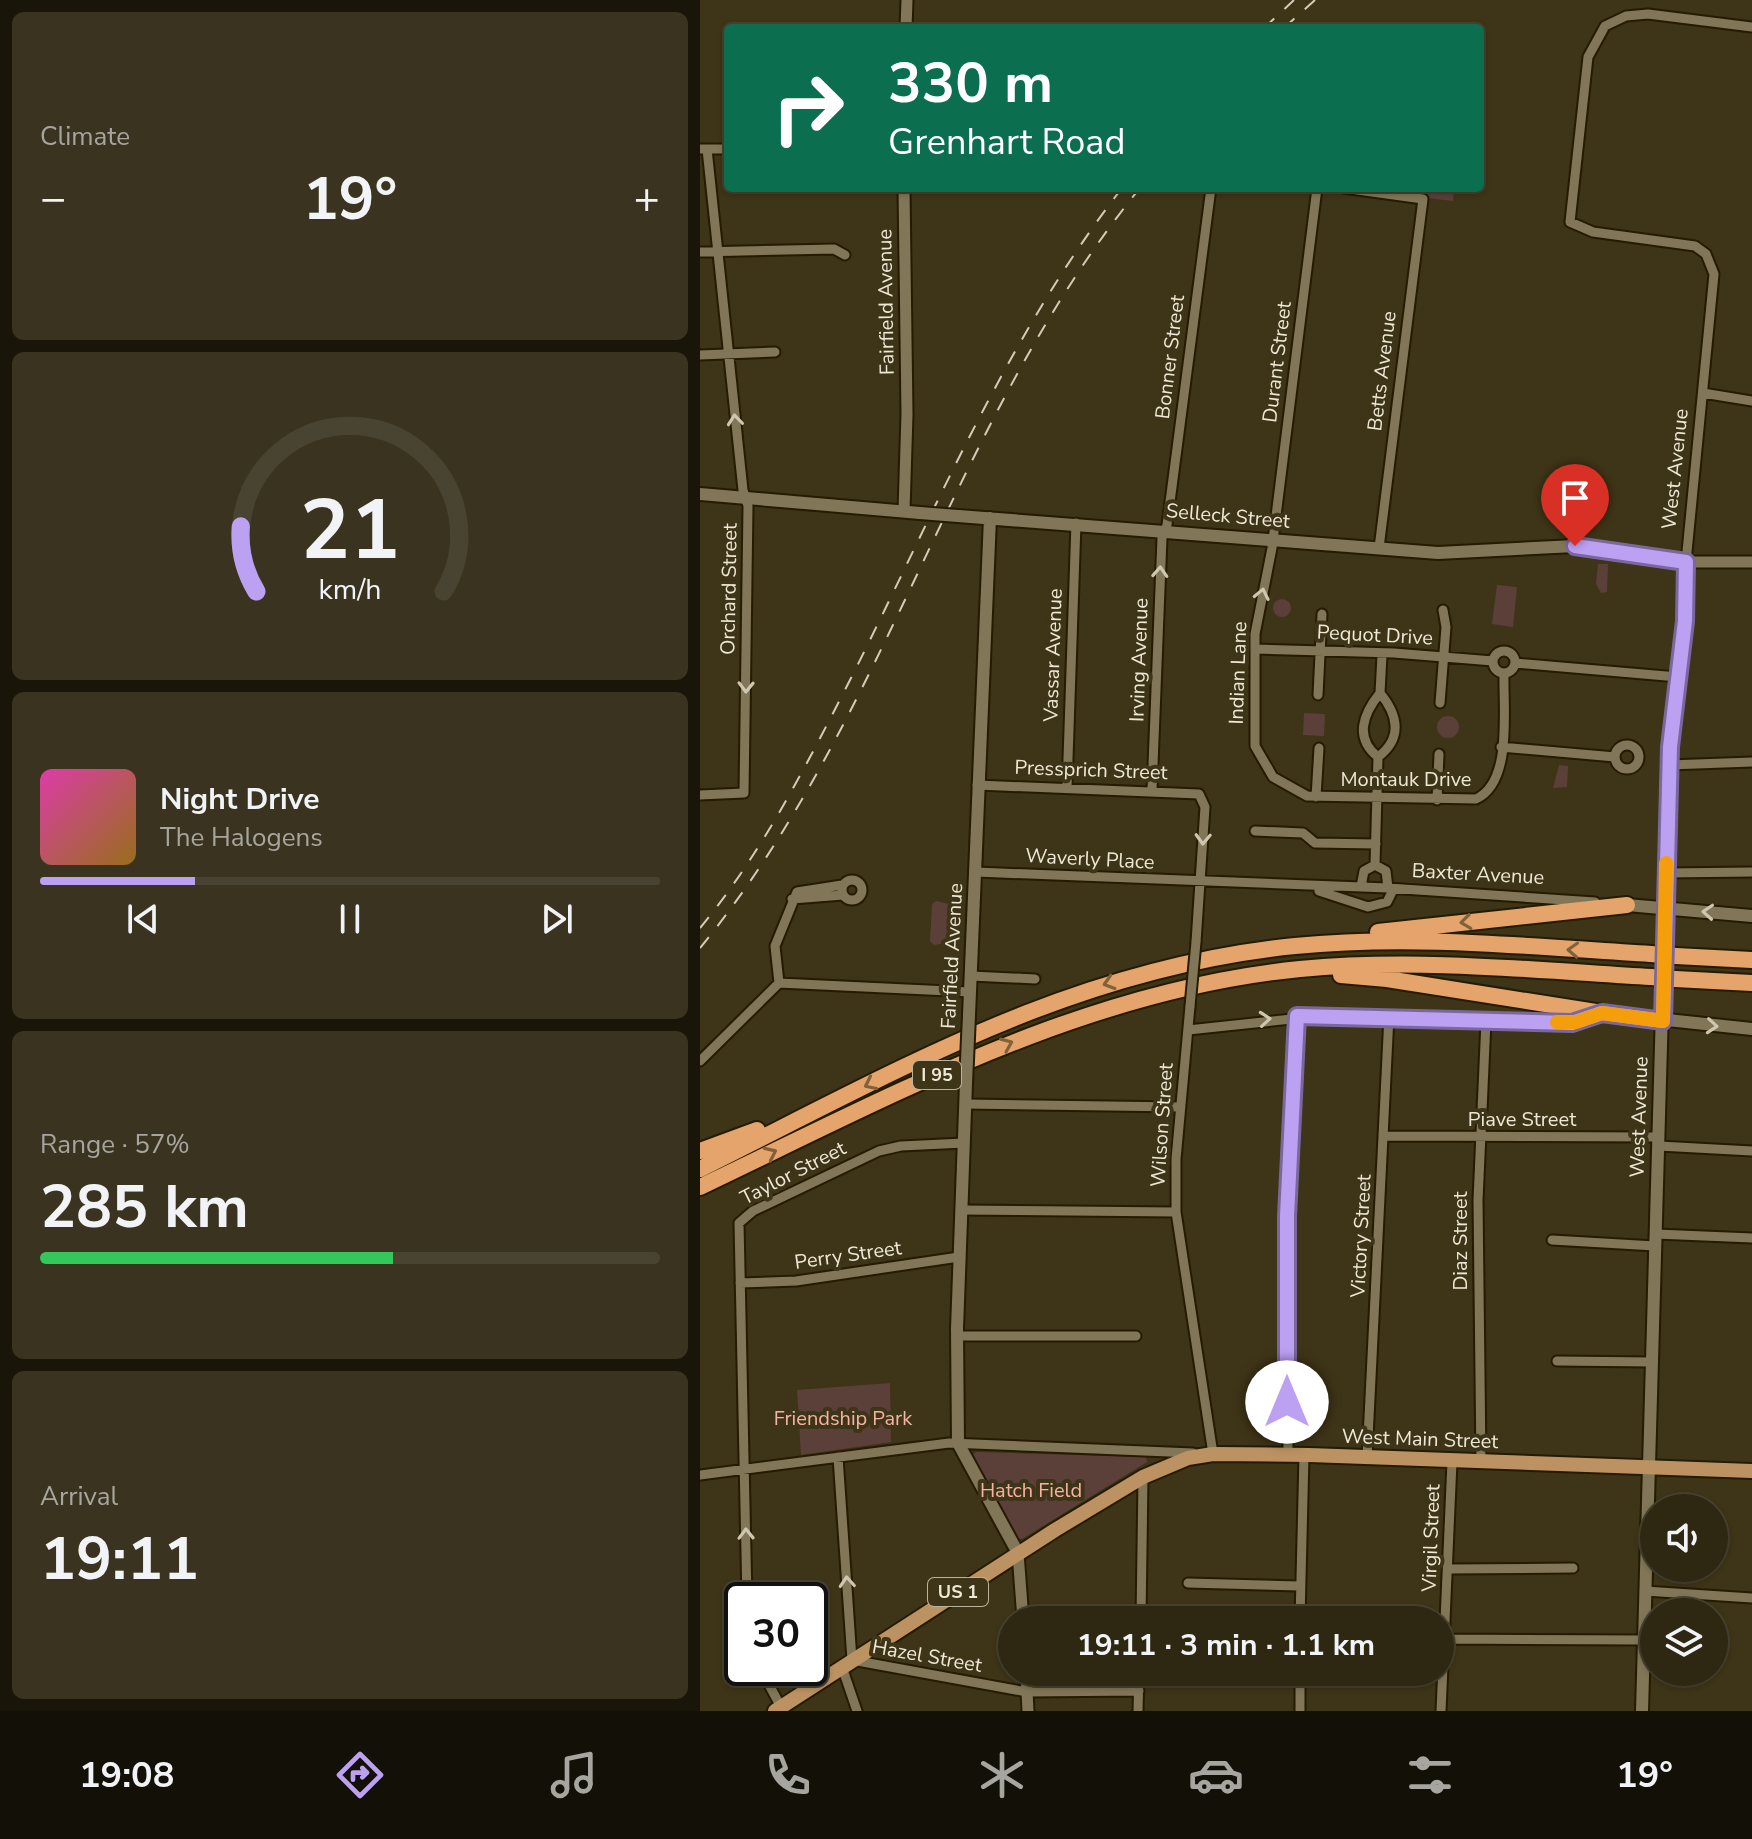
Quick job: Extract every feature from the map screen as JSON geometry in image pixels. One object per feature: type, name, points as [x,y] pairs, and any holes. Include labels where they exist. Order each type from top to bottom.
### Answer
[{"type":"highway","points":[[1238,954],[1336,935],[1627,905]]},
{"type":"highway","name":"I 95","points":[[700,1169],[955,1042],[1046,1004],[1126,978],[1238,954],[1322,944],[1407,941],[1752,960]]},
{"type":"highway","name":"I 95","points":[[700,1187],[938,1075],[1054,1025],[1161,993],[1272,973],[1412,965],[1752,983]]},
{"type":"highway","points":[[1272,973],[1387,979],[1602,1013]]},
{"type":"highway","points":[[700,1151],[841,1098]]},
{"type":"main road","name":"Selleck Street","points":[[700,494],[1454,554],[1567,546],[1686,562]]},
{"type":"main road","name":"Fairfield Avenue","points":[[990,518],[959,1257],[958,1443],[1018,1553]]},
{"type":"main road","name":"West Avenue","points":[[1645,1598],[1669,765],[1685,621],[1686,562]]},
{"type":"main road","name":"Baxter Avenue","points":[[1627,905],[1752,916]]},
{"type":"main road","points":[[1602,1013],[1752,1029]]},
{"type":"main road","name":"West Main Street","points":[[778,1709],[1018,1553],[1143,1477],[1166,1466],[1213,1454],[1752,1471]]},
{"type":"main road","name":"West Avenue","points":[[1642,1711],[1643,1686]]},
{"type":"street","points":[[906,24],[907,0]]},
{"type":"street","name":"West Avenue","points":[[1686,562],[1715,283],[1706,254],[1688,243],[1593,232],[1570,222],[1588,57],[1605,26],[1626,16],[1658,14],[1752,27]]},
{"type":"street","name":"Orchard Street","points":[[700,795],[744,793],[748,506],[704,149]]},
{"type":"street","name":"Fairfield Avenue","points":[[904,192],[907,414],[904,511]]},
{"type":"street","name":"Bonner Street","points":[[1165,531],[1210,192]]},
{"type":"street","name":"Durant Street","points":[[1272,540],[1316,192]]},
{"type":"street","name":"Betts Avenue","points":[[1372,192],[1423,199],[1379,548]]},
{"type":"street","points":[[700,252],[834,249],[845,255]]},
{"type":"street","points":[[700,355],[775,352]]},
{"type":"street","points":[[1703,393],[1752,401]]},
{"type":"street","name":"Vassar Avenue","points":[[1067,788],[1076,523]]},
{"type":"street","name":"Irving Avenue","points":[[1152,790],[1159,585],[1165,531]]},
{"type":"street","name":"Indian Lane","points":[[1272,540],[1255,649],[1255,746],[1266,770],[1295,792]]},
{"type":"street","name":"Selleck Street","points":[[1686,562],[1752,562]]},
{"type":"street","points":[[1440,703],[1446,627],[1443,610]]},
{"type":"street","points":[[1318,695],[1322,614]]},
{"type":"street","name":"Pequot Drive","points":[[1255,649],[1493,661]]},
{"type":"street","points":[[1515,663],[1507,651],[1497,653],[1493,661],[1496,669],[1504,673],[1515,663],[1678,677]]},
{"type":"street","points":[[1375,865],[1378,757],[1365,741],[1363,726],[1368,707],[1380,693],[1382,655]]},
{"type":"street","name":"Montauk Drive","points":[[1295,792],[1316,797],[1468,801],[1491,790],[1500,774],[1504,673]]},
{"type":"street","points":[[1378,757],[1393,742],[1396,725],[1393,709],[1380,693]]},
{"type":"street","points":[[1501,747],[1615,757]]},
{"type":"street","points":[[1316,797],[1319,748]]},
{"type":"street","points":[[1437,800],[1439,754]]},
{"type":"street","points":[[1669,765],[1752,762]]},
{"type":"street","name":"Pressprich Street","points":[[977,785],[1194,792],[1203,797]]},
{"type":"street","name":"Wilson Street","points":[[1203,797],[1202,882],[1181,1107],[1176,1212],[1213,1454]]},
{"type":"street","points":[[1255,831],[1303,833],[1315,843],[1376,844]]},
{"type":"street","points":[[1361,887],[1364,871],[1375,865]]},
{"type":"street","points":[[1288,885],[1375,908],[1387,902],[1390,889],[1386,871],[1375,865]]},
{"type":"street","name":"Waverly Place","points":[[976,872],[1202,882]]},
{"type":"street","points":[[1666,873],[1752,872]]},
{"type":"street","name":"Baxter Avenue","points":[[1202,882],[1361,887],[1627,905]]},
{"type":"street","points":[[779,983],[775,946],[792,899],[797,892],[807,888],[843,890]]},
{"type":"street","points":[[971,976],[1035,979]]},
{"type":"street","points":[[700,1061],[779,983],[970,992]]},
{"type":"street","points":[[1188,1030],[1297,1016],[1572,1023],[1602,1013]]},
{"type":"street","points":[[1288,1455],[1287,1216],[1297,1016]]},
{"type":"street","name":"Victory Street","points":[[1367,1458],[1389,1016]]},
{"type":"street","name":"Diaz Street","points":[[1481,1462],[1478,1318],[1480,1137],[1486,1021]]},
{"type":"street","points":[[966,1104],[1181,1107]]},
{"type":"street","name":"Piave Street","points":[[1385,1136],[1659,1142],[1752,1151]]},
{"type":"street","name":"Taylor Street","points":[[747,1582],[738,1232],[745,1216],[879,1151],[901,1146],[964,1143]]},
{"type":"street","points":[[962,1210],[1176,1212]]},
{"type":"street","points":[[1552,1240],[1752,1238]]},
{"type":"street","name":"Perry Street","points":[[740,1283],[796,1281],[959,1257]]},
{"type":"street","points":[[957,1336],[1136,1336]]},
{"type":"street","points":[[1557,1361],[1652,1362]]},
{"type":"street","points":[[700,1475],[958,1443],[1213,1454]]},
{"type":"street","points":[[1139,1449],[1157,1456],[1166,1466]]},
{"type":"street","points":[[1300,1606],[1304,1455]]},
{"type":"street","points":[[838,1457],[847,1664],[857,1711]]},
{"type":"street","name":"Virgil Street","points":[[1447,1606],[1452,1462]]},
{"type":"street","points":[[1141,1606],[1143,1477]]},
{"type":"street","name":"Fairfield Avenue","points":[[1018,1553],[1022,1606]]},
{"type":"street","points":[[1448,1569],[1573,1568]]},
{"type":"street","points":[[1188,1583],[1300,1586]]},
{"type":"street","points":[[1645,1591],[1752,1598]]},
{"type":"street","points":[[1454,1639],[1640,1640]]},
{"type":"street","name":"Hazel Street","points":[[847,1664],[1027,1692],[1139,1691]]},
{"type":"street","points":[[768,1686],[778,1709]]},
{"type":"street","points":[[1027,1686],[1028,1711]]},
{"type":"street","points":[[1138,1711],[1139,1686]]},
{"type":"street","points":[[1300,1686],[1300,1711]]},
{"type":"street","name":"Virgil Street","points":[[1441,1711],[1443,1686]]},
{"type":"green space","points":[[1375,192],[1454,192],[1453,201]]},
{"type":"green space","points":[[1598,564],[1608,564],[1607,592],[1601,593],[1596,584]]},
{"type":"green space","points":[[1497,585],[1517,587],[1513,627],[1492,624]]},
{"type":"green space","points":[[1278,599],[1286,599],[1291,608],[1289,615],[1278,617],[1273,612],[1273,604]]},
{"type":"green space","points":[[1304,713],[1325,714],[1324,736],[1303,735]]},
{"type":"green space","points":[[1448,716],[1456,719],[1459,727],[1456,735],[1448,738],[1440,735],[1437,727],[1440,719]]},
{"type":"green space","points":[[1559,765],[1568,766],[1567,787],[1553,788]]},
{"type":"green space","points":[[936,901],[953,905],[952,942],[934,945],[930,941],[932,904]]},
{"type":"green space","name":"Friendship Park","points":[[890,1383],[891,1442],[801,1455],[797,1390]]},
{"type":"green space","name":"Hatch Field","points":[[977,1452],[1146,1457],[1147,1462],[1022,1539],[1016,1538],[971,1455]]},
{"type":"railway","points":[[1268,24],[1294,0]]},
{"type":"railway","points":[[1288,24],[1315,0]]},
{"type":"railway","points":[[700,928],[743,870],[800,776],[974,427],[1043,304],[1119,192]]},
{"type":"railway","points":[[700,948],[765,859],[821,765],[1019,371],[1075,277],[1137,192]]},
{"type":"slow traffic","points":[[1557,1022],[1576,1022],[1602,1013],[1663,1021],[1666,863]]},
{"type":"route","points":[[1287,1402],[1287,1216],[1297,1016],[1372,1015],[1572,1023],[1602,1013],[1663,1021],[1670,747],[1683,645],[1686,562],[1575,546]]}]
